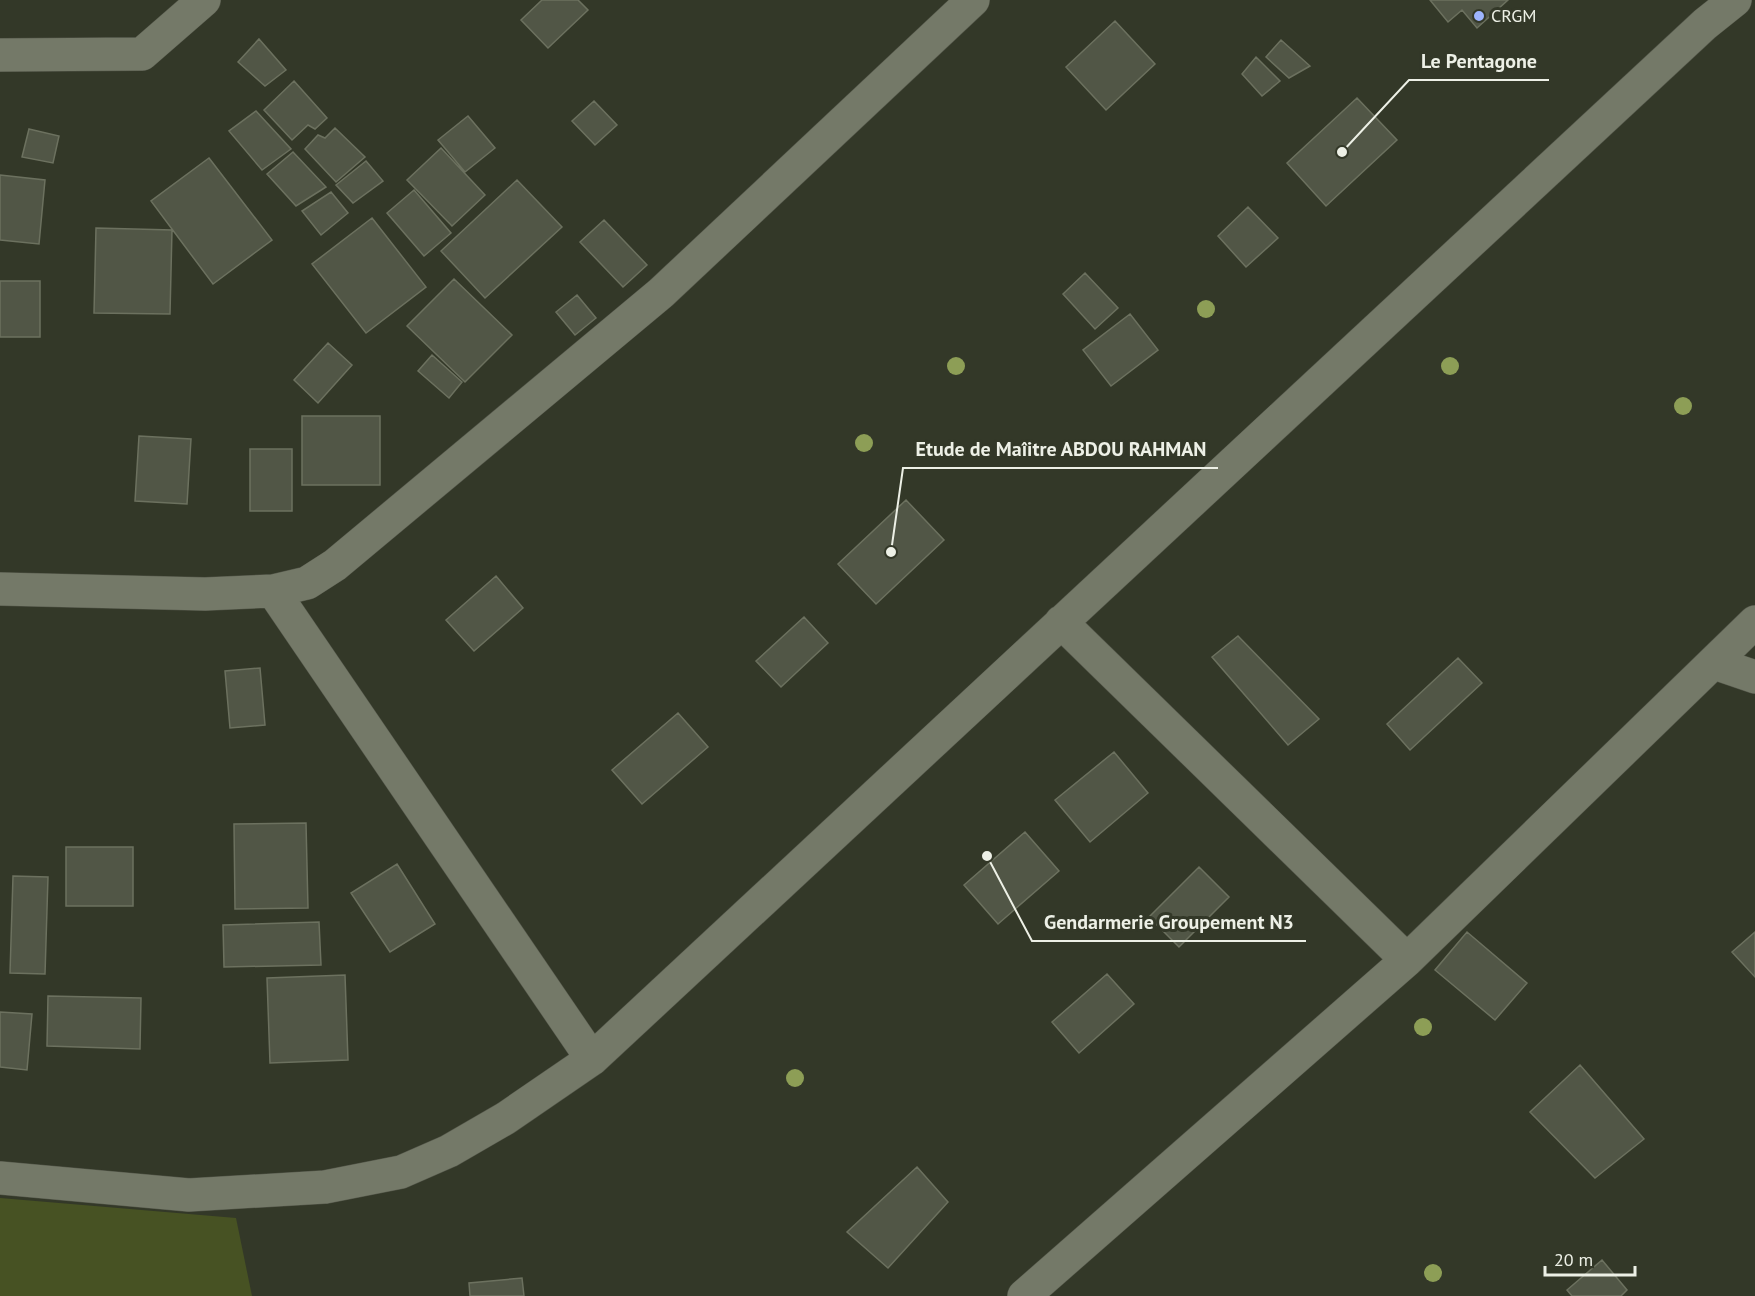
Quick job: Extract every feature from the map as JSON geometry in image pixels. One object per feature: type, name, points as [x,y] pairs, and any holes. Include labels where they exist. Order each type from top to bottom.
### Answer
[{"type":"street","points":[[0,55],[142,54],[204,0]]},
{"type":"street","points":[[0,589],[205,594],[273,591],[307,584],[335,566],[661,293],[973,0]]},
{"type":"street","points":[[0,1178],[189,1195],[325,1187],[400,1172],[449,1151],[506,1118],[592,1059],[1687,40],[1735,0]]},
{"type":"street","points":[[273,591],[592,1059]]},
{"type":"street","points":[[1061,622],[1407,960]]},
{"type":"street","points":[[1024,1296],[1407,960],[1755,622]]},
{"type":"street","points":[[1714,663],[1755,677]]},
{"type":"green space","points":[[0,1198],[236,1218],[252,1296],[0,1296]]},
{"type":"building","points":[[542,0],[578,0],[588,10],[548,48],[521,20]]},
{"type":"building","name":"CRGM","points":[[1430,0],[1508,0],[1477,28],[1462,10],[1448,22]]},
{"type":"building","points":[[1115,21],[1155,64],[1106,110],[1066,67]]},
{"type":"building","points":[[259,39],[286,70],[265,86],[238,62]]},
{"type":"building","points":[[1281,40],[1310,66],[1289,78],[1266,57]]},
{"type":"building","points":[[1256,57],[1280,81],[1262,96],[1242,74]]},
{"type":"building","points":[[294,81],[327,118],[315,129],[308,125],[292,140],[264,110]]},
{"type":"building","points":[[1357,98],[1397,140],[1326,206],[1287,163]]},
{"type":"building","points":[[594,101],[617,125],[595,145],[572,121]]},
{"type":"building","points":[[256,111],[291,149],[262,170],[229,131]]},
{"type":"building","points":[[468,116],[495,148],[465,172],[438,140]]},
{"type":"building","points":[[335,128],[365,157],[336,182],[305,149],[318,135],[325,138]]},
{"type":"building","points":[[29,129],[59,136],[53,163],[22,157]]},
{"type":"building","points":[[441,148],[485,195],[452,226],[407,180]]},
{"type":"building","points":[[293,152],[326,187],[296,206],[267,174]]},
{"type":"building","points":[[209,158],[272,240],[213,284],[151,201]]},
{"type":"building","points":[[366,161],[383,181],[353,203],[336,185]]},
{"type":"building","points":[[0,175],[45,180],[39,244],[0,240]]},
{"type":"building","points":[[517,180],[562,227],[485,298],[441,251]]},
{"type":"building","points":[[414,190],[451,233],[424,256],[387,213]]},
{"type":"building","points":[[331,192],[348,213],[321,235],[302,211]]},
{"type":"building","points":[[1248,207],[1278,238],[1246,267],[1218,236]]},
{"type":"building","points":[[372,218],[426,287],[366,333],[312,264]]},
{"type":"building","points":[[604,220],[647,265],[623,287],[580,242]]},
{"type":"building","points":[[96,228],[172,230],[170,314],[94,313]]},
{"type":"building","points":[[1085,273],[1118,308],[1095,329],[1063,294]]},
{"type":"building","points":[[454,279],[512,335],[465,382],[407,326]]},
{"type":"building","points":[[0,281],[40,281],[40,337],[0,337]]},
{"type":"building","points":[[577,295],[596,318],[575,335],[556,312]]},
{"type":"building","points":[[1130,314],[1158,350],[1111,386],[1083,350]]},
{"type":"building","points":[[328,343],[352,365],[318,403],[294,380]]},
{"type":"building","points":[[432,355],[462,382],[449,398],[418,371]]},
{"type":"building","points":[[302,416],[380,416],[380,485],[302,485]]},
{"type":"building","points":[[139,436],[191,439],[187,504],[135,501]]},
{"type":"building","points":[[250,449],[292,449],[292,511],[250,511]]},
{"type":"building","points":[[906,500],[944,540],[876,604],[838,564]]},
{"type":"building","points":[[496,576],[523,608],[474,651],[446,620]]},
{"type":"building","points":[[804,617],[828,643],[781,687],[756,661]]},
{"type":"building","points":[[1238,636],[1319,719],[1288,745],[1212,657]]},
{"type":"building","points":[[1458,658],[1482,683],[1410,750],[1387,724]]},
{"type":"building","points":[[260,668],[265,725],[230,728],[225,671]]},
{"type":"building","points":[[678,713],[708,747],[642,804],[612,770]]},
{"type":"building","points":[[1114,752],[1148,793],[1090,842],[1055,800]]},
{"type":"building","points":[[306,823],[308,908],[235,909],[234,824]]},
{"type":"building","points":[[1025,832],[1059,871],[998,924],[964,885]]},
{"type":"building","points":[[66,847],[133,847],[133,906],[66,906]]},
{"type":"building","points":[[397,864],[435,924],[390,952],[351,893]]},
{"type":"building","points":[[1199,867],[1229,897],[1179,947],[1149,917]]},
{"type":"building","points":[[13,876],[48,877],[45,974],[10,973]]},
{"type":"building","points":[[319,922],[321,965],[224,967],[223,925]]},
{"type":"building","points":[[1467,932],[1527,983],[1495,1020],[1435,970]]},
{"type":"building","points":[[1755,932],[1755,977],[1732,952]]},
{"type":"building","points":[[1107,974],[1134,1004],[1079,1053],[1052,1022]]},
{"type":"building","points":[[345,975],[348,1060],[270,1063],[267,978]]},
{"type":"building","points":[[48,996],[141,998],[140,1049],[47,1046]]},
{"type":"building","points":[[0,1012],[32,1014],[27,1070],[0,1067]]},
{"type":"building","points":[[1580,1065],[1644,1139],[1595,1178],[1530,1112]]},
{"type":"building","points":[[917,1167],[948,1202],[888,1268],[847,1232]]},
{"type":"building","points":[[1602,1260],[1627,1290],[1621,1296],[1572,1296],[1567,1290]]},
{"type":"building","points":[[522,1278],[524,1296],[470,1296],[469,1283]]},
{"type":"place","name":"CRGM","points":[[1479,16]]},
{"type":"place","name":"Le Pentagone","points":[[1342,152]]},
{"type":"place","name":"Etude de Maîitre ABDOU RAHMAN","points":[[891,552]]},
{"type":"place","name":"Gendarmerie Groupement N3","points":[[987,856]]}]
